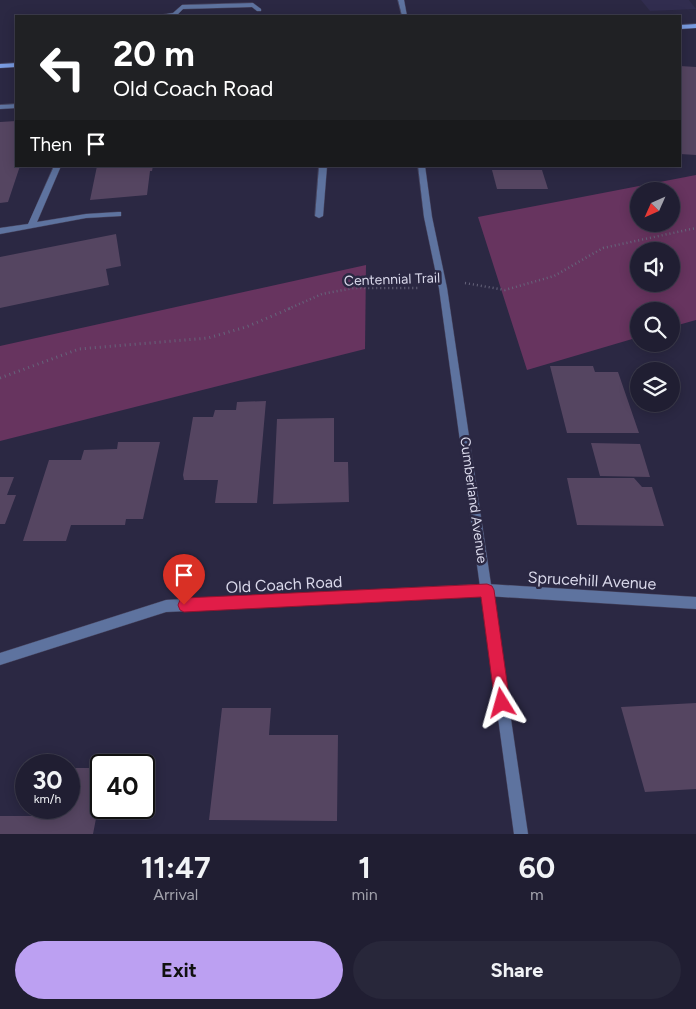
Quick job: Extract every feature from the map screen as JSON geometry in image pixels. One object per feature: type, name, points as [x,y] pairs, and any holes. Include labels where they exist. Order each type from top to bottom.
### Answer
[{"type":"main road","points":[[681,27],[696,26]]},
{"type":"main road","points":[[0,66],[15,65]]},
{"type":"street","points":[[401,0],[405,15]]},
{"type":"street","points":[[174,15],[182,7],[253,5],[259,10]]},
{"type":"street","points":[[0,107],[15,106]]},
{"type":"street","points":[[31,226],[58,167]]},
{"type":"street","points":[[319,216],[323,167]]},
{"type":"street","name":"Cumberland Avenue","points":[[421,167],[428,217],[443,288],[521,834]]},
{"type":"street","points":[[0,231],[86,216],[118,214]]},
{"type":"street","name":"Sprucehill Avenue","points":[[487,590],[696,603]]},
{"type":"street","name":"Old Coach Road","points":[[0,659],[166,606],[487,590]]},
{"type":"path","name":"Centennial Trail","points":[[0,378],[79,349],[208,338],[246,327],[322,294],[354,288],[443,288],[462,283],[505,290],[554,276],[603,248],[696,228]]},
{"type":"shaded area","points":[[641,0],[689,0],[696,9],[650,11]]},
{"type":"shaded area","points":[[696,175],[696,320],[680,324],[680,302],[630,302],[630,340],[527,370],[478,217],[630,188],[630,232],[680,232],[680,182],[660,182]]},
{"type":"shaded area","points":[[366,265],[365,349],[0,441],[0,346]]},
{"type":"building","points":[[681,66],[696,67],[696,155],[681,154]]},
{"type":"building","points":[[15,121],[15,167],[20,167],[8,202],[0,203],[0,122]]},
{"type":"building","points":[[97,167],[153,167],[152,171],[150,171],[147,195],[90,200]]},
{"type":"building","points":[[492,170],[542,170],[548,189],[497,189]]},
{"type":"building","points":[[116,234],[121,266],[106,269],[109,285],[0,308],[0,257]]},
{"type":"building","points":[[550,366],[593,366],[595,372],[618,372],[630,412],[632,412],[639,433],[567,433]]},
{"type":"building","points":[[266,401],[257,503],[215,503],[218,480],[184,480],[183,475],[193,417],[213,417],[215,410],[236,410],[237,402]]},
{"type":"building","points":[[334,418],[334,462],[348,462],[349,502],[273,504],[277,419]]},
{"type":"building","points":[[118,442],[160,442],[143,519],[126,519],[125,525],[71,525],[66,541],[23,541],[49,460],[81,460],[84,450],[117,449]]},
{"type":"building","points":[[591,443],[640,444],[650,477],[600,476]]},
{"type":"building","points":[[0,477],[14,477],[7,495],[16,495],[5,524],[0,524]]},
{"type":"building","points":[[567,478],[634,478],[642,487],[652,487],[664,526],[577,525]]},
{"type":"building","points":[[696,703],[696,789],[645,792],[621,707]]},
{"type":"building","points":[[222,708],[271,708],[269,735],[338,735],[337,821],[209,820]]},
{"type":"building","points":[[80,768],[90,768],[90,819],[96,819],[93,834],[0,834],[0,816],[15,816],[15,819],[80,819]]},
{"type":"route","points":[[184,605],[487,590],[502,703]]}]
